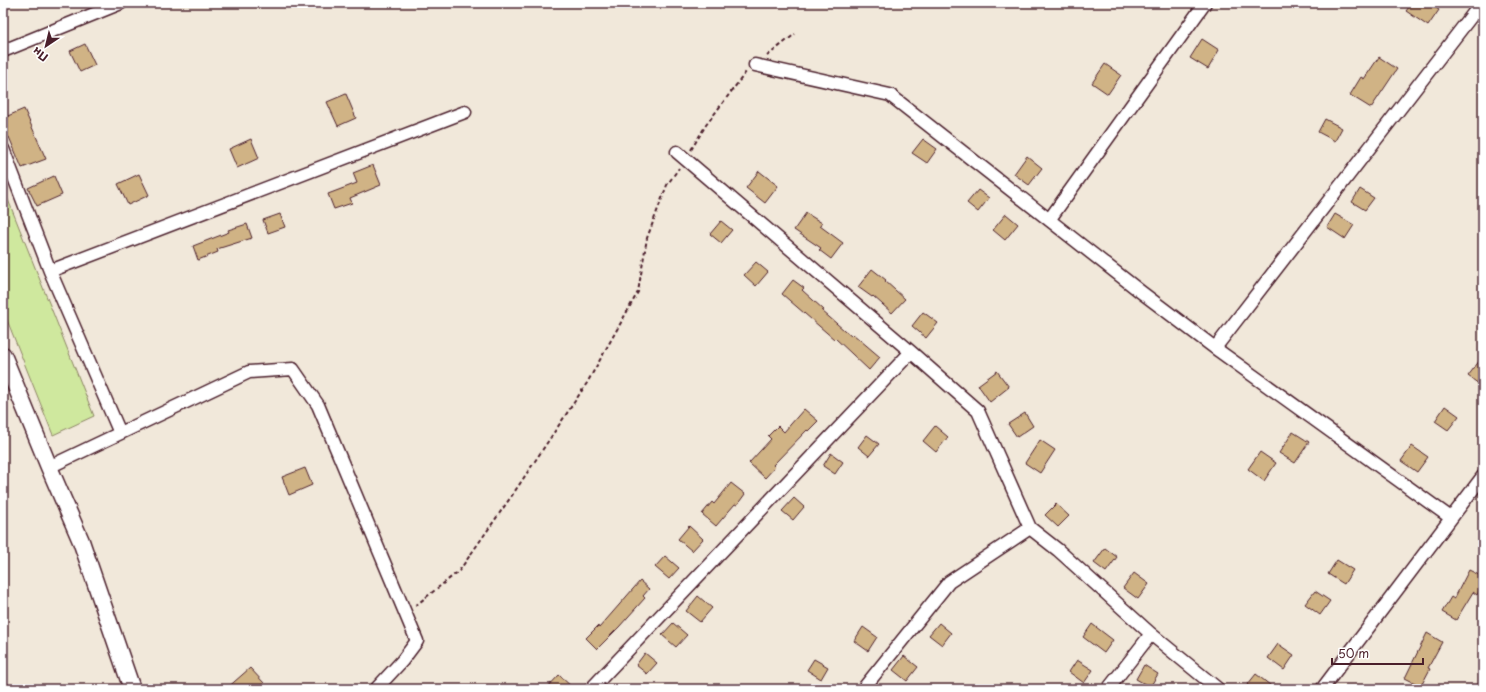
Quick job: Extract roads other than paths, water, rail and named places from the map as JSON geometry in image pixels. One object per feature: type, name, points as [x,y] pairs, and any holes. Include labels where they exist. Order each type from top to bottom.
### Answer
[{"type":"main road","points":[[3,355],[81,541],[132,689]]},
{"type":"street","points":[[3,51],[121,3]]},
{"type":"street","points":[[1049,220],[1205,3]]},
{"type":"street","points":[[1215,348],[1476,10]]},
{"type":"street","points":[[755,65],[890,95],[1215,348],[1451,518]]},
{"type":"street","points":[[50,270],[465,112]]},
{"type":"street","points":[[3,149],[50,270],[120,433]]},
{"type":"street","points":[[681,156],[978,411],[1030,528],[1058,550],[1151,634],[1218,689]]},
{"type":"street","points":[[591,689],[911,352]]},
{"type":"street","points":[[49,467],[249,372],[293,369],[318,405],[417,641],[402,661],[376,689]]},
{"type":"street","points":[[1322,689],[1483,476]]},
{"type":"street","points":[[864,689],[949,582],[1030,528]]},
{"type":"street","points":[[1108,689],[1151,634]]}]
